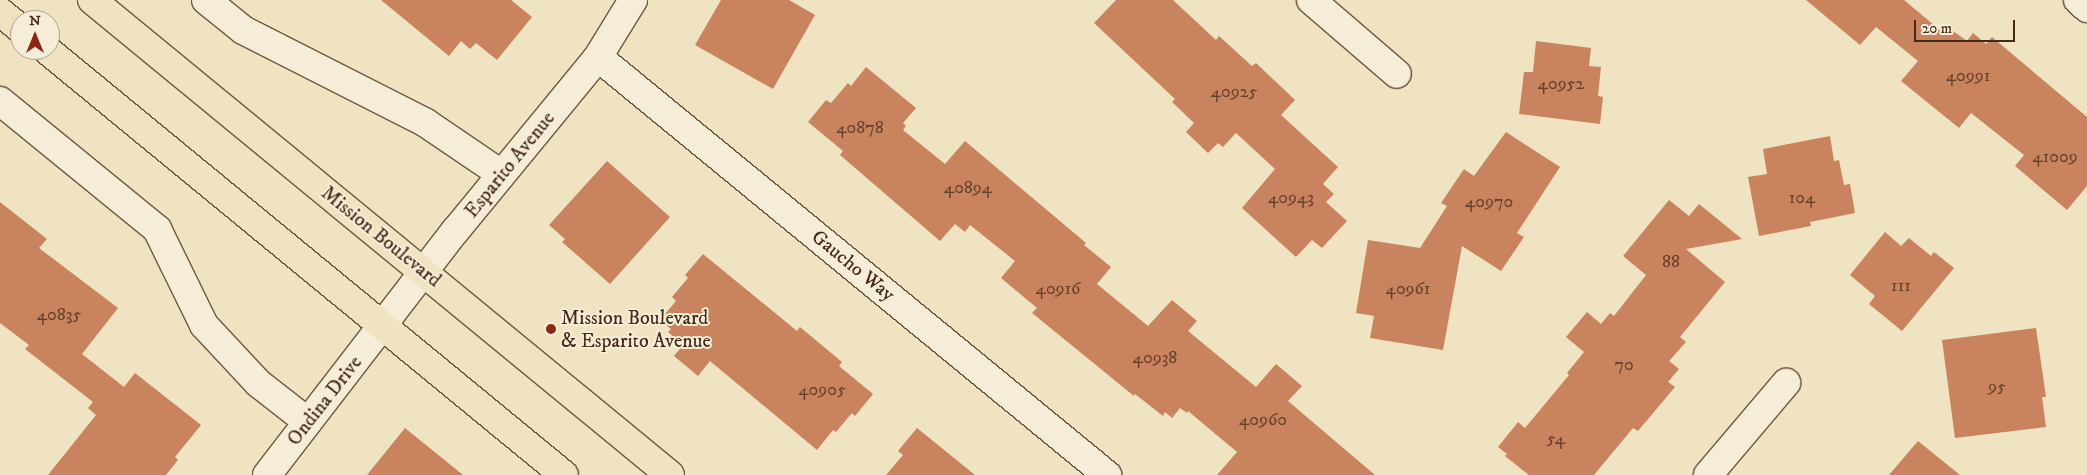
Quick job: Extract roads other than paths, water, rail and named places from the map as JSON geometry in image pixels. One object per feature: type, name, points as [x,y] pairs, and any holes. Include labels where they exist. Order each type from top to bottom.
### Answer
[{"type":"main road","name":"Mission Boulevard","points":[[92,0],[670,475]]},
{"type":"main road","points":[[0,12],[10,20]]},
{"type":"main road","points":[[59,60],[564,475]]},
{"type":"street","points":[[206,0],[243,30],[426,123],[502,174]]},
{"type":"street","name":"Esparito Avenue","points":[[382,326],[502,174],[598,57],[633,0]]},
{"type":"street","points":[[1311,0],[1397,74]]},
{"type":"street","points":[[2078,0],[2087,8]]},
{"type":"street","name":"Gaucho Way","points":[[598,57],[1107,475]]},
{"type":"street","points":[[0,100],[157,229],[204,325],[258,383],[308,422]]},
{"type":"street","name":"Ondina Drive","points":[[268,475],[382,326]]},
{"type":"street","points":[[1708,475],[1786,383]]},
{"type":"place","name":"Mission Boulevard & Esparito Avenue","points":[[551,329]]}]
